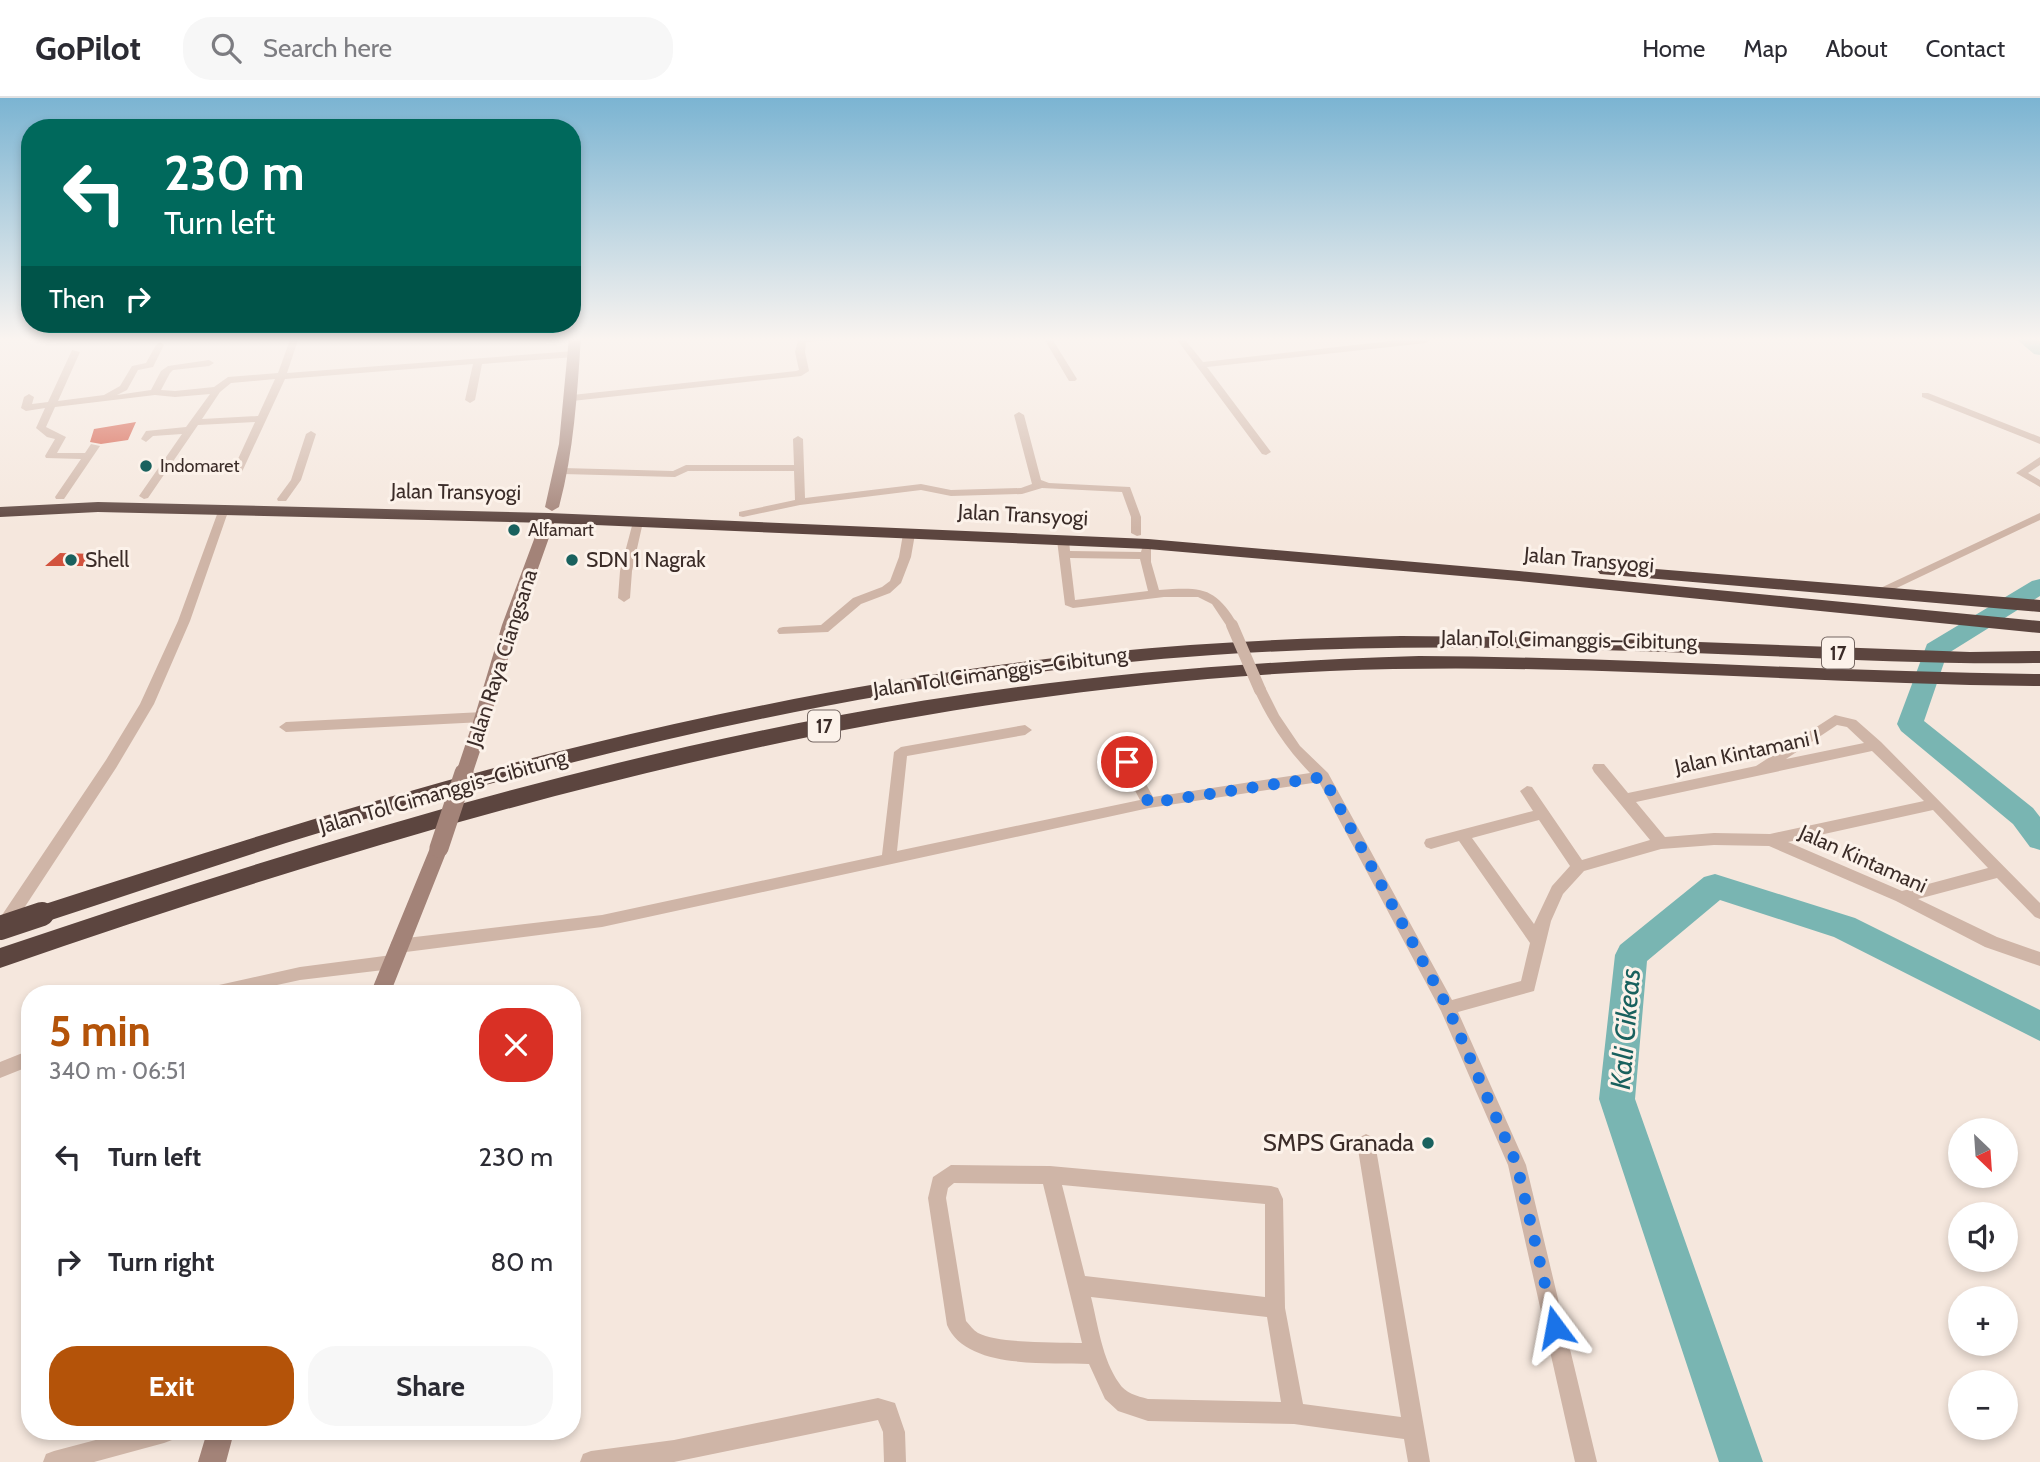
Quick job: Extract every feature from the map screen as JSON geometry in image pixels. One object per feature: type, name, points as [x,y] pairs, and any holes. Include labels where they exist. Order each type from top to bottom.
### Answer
[{"type":"highway","name":"Jalan Transyogi","points":[[0,502],[60,497],[144,496],[282,499],[550,512],[638,522],[909,534],[965,529],[1063,547],[1144,544],[1878,592],[2040,606]]},
{"type":"highway","name":"Jalan Transyogi","points":[[0,512],[98,507],[743,514],[1144,544],[2040,627]]},
{"type":"highway","name":"Jalan Tol Cimanggis–Cibitung","points":[[0,929],[378,808],[531,766],[744,716],[903,686],[1051,665],[1237,648],[1333,643],[1478,641],[1957,657],[2040,657]]},
{"type":"highway","name":"Jalan Tol Cimanggis–Cibitung","points":[[11,954],[381,835],[544,789],[753,739],[1056,687],[1337,664],[1486,663],[2040,680]]},
{"type":"main road","name":"Jalan Raya Ciangsana","points":[[383,985],[439,848],[510,625],[550,512],[563,471],[572,401]]},
{"type":"main road","points":[[212,1462],[219,1440]]},
{"type":"street","points":[[28,401],[26,408],[77,401]]},
{"type":"street","points":[[52,401],[41,428],[51,435],[61,437],[50,456],[87,456]]},
{"type":"street","points":[[144,496],[209,401]]},
{"type":"street","points":[[237,472],[270,401]]},
{"type":"street","points":[[1228,401],[1266,452]]},
{"type":"street","points":[[1939,401],[2040,441]]},
{"type":"street","points":[[1019,415],[1036,482],[1040,485]]},
{"type":"street","points":[[146,439],[150,433],[261,419]]},
{"type":"street","points":[[282,499],[296,480],[311,434]]},
{"type":"street","points":[[798,439],[800,502]]},
{"type":"street","points":[[60,497],[95,446]]},
{"type":"street","points":[[2040,460],[2021,473],[2040,484]]},
{"type":"street","points":[[563,471],[675,474],[686,468],[799,468]]},
{"type":"street","points":[[743,514],[800,502],[921,487],[951,493],[1022,491],[1040,485],[1126,489],[1144,544],[1154,596]]},
{"type":"street","points":[[0,929],[111,764],[146,704],[184,621],[224,509]]},
{"type":"street","points":[[1878,592],[2040,516]]},
{"type":"street","points":[[624,598],[626,571],[638,522]]},
{"type":"street","points":[[783,631],[824,629],[857,601],[886,590],[895,583],[905,557],[909,534]]},
{"type":"street","points":[[1063,547],[1069,602],[1073,604],[1183,593],[1207,595],[1220,604],[1273,717],[1295,749],[1322,776],[1448,1008],[1517,1165],[1587,1462]]},
{"type":"street","points":[[1759,771],[1835,720],[1851,723],[1936,804],[2040,913]]},
{"type":"street","points":[[286,727],[480,725]]},
{"type":"street","points":[[889,859],[901,752],[1025,730]]},
{"type":"street","name":"Jalan Kintamani I","points":[[1626,799],[1876,745]]},
{"type":"street","points":[[1127,762],[1149,803]]},
{"type":"street","points":[[1599,768],[1661,844]]},
{"type":"street","points":[[242,985],[395,954],[602,921],[1149,803],[1322,776]]},
{"type":"street","points":[[1448,1008],[1528,986],[1537,940],[1557,890],[1579,867],[1527,791]]},
{"type":"street","points":[[1770,840],[1936,804]]},
{"type":"street","points":[[1431,843],[1543,814]]},
{"type":"street","points":[[1462,835],[1537,940]]},
{"type":"street","name":"Jalan Kintamani","points":[[1579,867],[1661,844],[1714,839],[1770,840],[1902,897],[1991,942],[2040,959]]},
{"type":"street","points":[[1902,897],[1999,871]]},
{"type":"street","points":[[0,1070],[21,1062]]},
{"type":"street","points":[[1366,1143],[1419,1462]]},
{"type":"street","points":[[1095,1354],[993,1347],[972,1341],[957,1325],[937,1198],[940,1183],[951,1174],[1050,1175],[1269,1194],[1274,1199],[1275,1308],[1294,1413]]},
{"type":"street","points":[[1050,1175],[1095,1354],[1112,1392],[1126,1403],[1148,1410],[1294,1413],[1413,1429]]},
{"type":"street","points":[[1076,1285],[1275,1308]]},
{"type":"street","points":[[591,1462],[674,1451],[878,1409],[887,1411],[891,1418],[895,1462]]},
{"type":"street","points":[[54,1462],[135,1440]]},
{"type":"building","points":[[136,422],[128,440],[101,444],[90,442],[94,429]]},
{"type":"building","name":"Shell","points":[[60,553],[96,554],[83,566],[45,566]]},
{"type":"waterway","name":"Kali Cikeas","points":[[2040,586],[1936,650],[1910,724],[2023,816],[2040,839]]},
{"type":"waterway","name":"Kali Cikeas","points":[[1741,1462],[1617,1099],[1631,955],[1715,886],[1844,927],[2040,1026]]},
{"type":"place","name":"Indomaret","points":[[146,466]]},
{"type":"place","name":"Alfamart","points":[[514,530]]},
{"type":"place","name":"Shell","points":[[71,560]]},
{"type":"place","name":"SDN 1 Nagrak","points":[[572,560]]},
{"type":"place","name":"SMPS Granada","points":[[1428,1143]]},
{"type":"route","points":[[1127,762],[1149,803],[1323,777],[1448,1008],[1517,1165],[1555,1327]]}]
